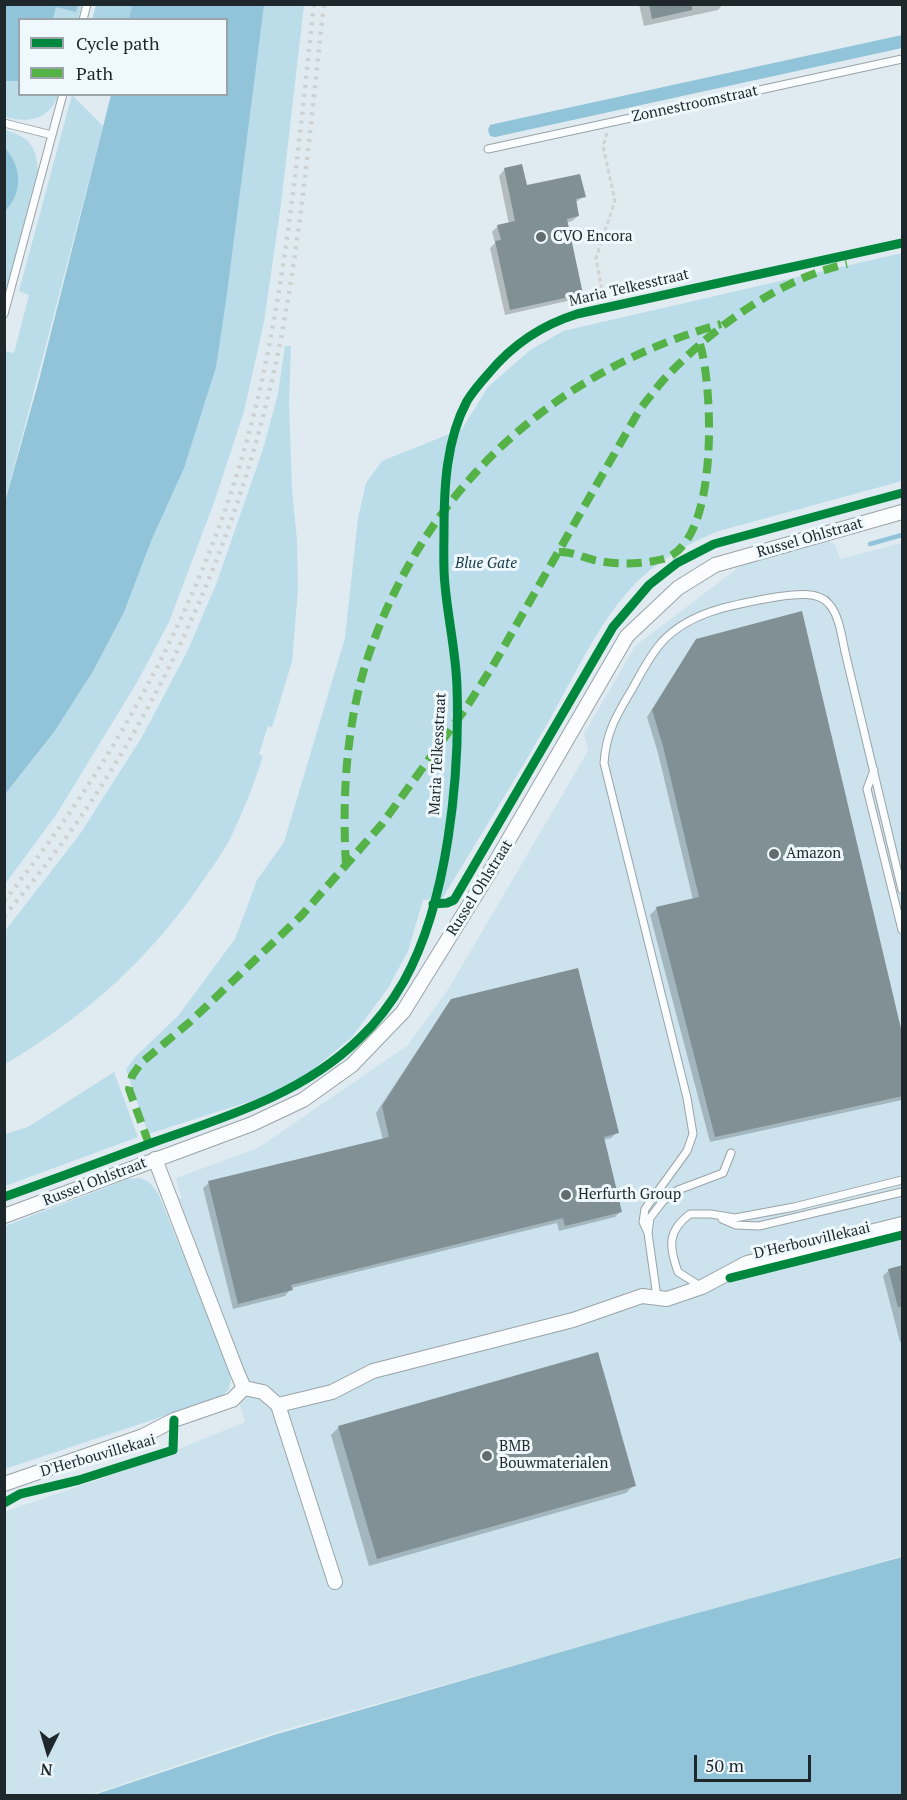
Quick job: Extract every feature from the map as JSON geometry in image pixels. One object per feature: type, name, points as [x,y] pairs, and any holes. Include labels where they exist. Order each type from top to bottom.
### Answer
[{"type":"street","name":"Russel Ohlstraat","points":[[4,1216],[252,1124],[303,1100],[352,1065],[403,1012],[497,860],[627,636],[678,588],[715,565],[903,512]]},
{"type":"street","points":[[155,1159],[244,1388],[263,1392],[278,1405],[335,1581]]},
{"type":"street","name":"D'Herbouvillekaai","points":[[278,1405],[332,1392],[373,1371],[573,1320],[642,1296],[667,1299],[702,1287],[747,1263],[903,1224]]},
{"type":"street","name":"D'Herbouvillekaai","points":[[4,1484],[143,1436],[174,1420],[232,1400],[244,1388]]},
{"type":"lane","name":"Zonnestroomstraat","points":[[488,149],[903,59]]},
{"type":"lane","points":[[4,314],[62,96]]},
{"type":"lane","points":[[4,123],[52,135]]},
{"type":"lane","points":[[648,1233],[643,1222],[645,1209],[687,1152],[693,1134],[687,1098],[604,763],[605,744],[611,725],[658,646],[679,627],[700,615],[764,599],[795,594],[817,597],[829,603],[837,621],[903,890]]},
{"type":"lane","points":[[874,770],[867,789],[903,930]]},
{"type":"lane","points":[[657,1297],[648,1233],[650,1218],[663,1201],[678,1190],[723,1173],[731,1153]]},
{"type":"lane","points":[[702,1287],[678,1272],[671,1242],[674,1230],[690,1214],[711,1214],[735,1218],[794,1207],[903,1180]]},
{"type":"lane","points":[[711,1214],[736,1225],[759,1226],[903,1192]]},
{"type":"path","points":[[590,311],[602,291],[596,258],[615,201],[603,146],[609,123]]},
{"type":"shaded area","points":[[5,4],[78,5],[76,12],[56,7],[53,18],[18,18],[18,81],[5,81]]},
{"type":"shaded area","points":[[96,5],[163,5],[159,18],[93,18]]},
{"type":"shaded area","points":[[133,5],[264,5],[216,367],[184,468],[151,541],[124,612],[93,671],[54,732],[5,794],[5,502],[39,380],[111,96],[228,96],[228,18],[129,18]]},
{"type":"shaded area","points":[[902,35],[902,48],[495,137],[490,136],[488,130],[490,125],[503,122]]},
{"type":"shaded area","points":[[5,148],[15,163],[18,180],[15,196],[5,211]]},
{"type":"shaded area","points":[[827,541],[835,544],[840,559],[902,543],[902,1556],[273,1733],[90,1795],[5,1795],[4,1512],[129,1469],[245,1422],[179,1198],[181,1198],[176,1178],[258,1148],[408,1045],[449,988],[588,751],[584,734],[635,646],[743,564]]},
{"type":"shaded area","points":[[902,1557],[902,1795],[94,1795],[274,1735],[672,1620]]},
{"type":"green space","points":[[4,5],[82,5],[78,18],[18,18],[18,96],[58,96],[49,110],[36,118],[21,120],[5,117]]},
{"type":"green space","points":[[252,5],[304,5],[281,204],[264,322],[244,411],[216,497],[169,622],[136,684],[56,815],[5,884],[5,784],[66,694]]},
{"type":"green space","points":[[73,96],[103,126],[5,502],[5,351],[14,353],[29,295],[19,291]]},
{"type":"green space","points":[[5,130],[30,143],[38,171],[5,295]]},
{"type":"green space","name":"Blue Gate","points":[[902,253],[902,481],[719,531],[683,548],[650,570],[619,602],[597,634],[537,742],[442,899],[423,900],[408,951],[388,988],[352,1037],[309,1073],[261,1098],[148,1134],[126,1069],[136,1056],[178,1016],[235,939],[257,880],[284,842],[345,638],[358,518],[366,483],[382,461],[462,429],[488,387],[529,351],[563,331]]},
{"type":"green space","points":[[285,346],[291,346],[289,402],[298,589],[292,662],[272,727],[268,726],[259,754],[263,756],[252,789],[223,851],[162,934],[115,983],[89,1006],[62,1027],[5,1064],[5,931],[80,834],[142,737],[187,652],[217,582],[263,449],[278,394]]},
{"type":"green space","points":[[114,1072],[138,1137],[5,1186],[5,1134],[28,1127]]},
{"type":"green space","points":[[140,1178],[149,1182],[158,1193],[230,1371],[229,1388],[224,1394],[209,1401],[5,1469],[5,1226],[128,1179]]},
{"type":"building","points":[[649,4],[692,4],[692,10],[652,19]]},
{"type":"building","name":"CVO Encora","points":[[522,164],[527,185],[580,174],[586,197],[576,199],[579,216],[567,219],[583,294],[510,310],[495,241],[501,240],[497,225],[515,221],[504,168]]},
{"type":"building","name":"Amazon","points":[[802,611],[903,1037],[903,1096],[715,1137],[656,907],[699,897],[663,746],[652,710],[696,639]]},
{"type":"building","points":[[578,968],[619,1133],[604,1137],[622,1212],[565,1226],[563,1218],[291,1285],[293,1290],[238,1304],[208,1181],[389,1137],[382,1106],[451,999]]},
{"type":"building","points":[[903,1265],[903,1307],[898,1307],[888,1269]]},
{"type":"building","name":"BMB Bouwmaterialen","points":[[598,1352],[636,1486],[377,1559],[338,1426]]},
{"type":"waterway","points":[[870,544],[902,535]]},
{"type":"railway","points":[[4,901],[48,843],[89,783],[127,721],[162,657],[193,591],[220,524],[243,455],[271,337],[293,195],[314,4]]},
{"type":"railway","points":[[4,916],[54,853],[100,788],[142,719],[179,647],[211,573],[239,498],[262,421],[288,301],[324,4]]},
{"type":"marked path","points":[[149,1144],[129,1089],[132,1076],[141,1063],[191,1021],[301,916],[382,824],[466,708],[494,664],[640,409],[658,386],[687,356],[750,306],[798,280],[847,264]]},
{"type":"marked path","points":[[346,865],[345,789],[350,738],[359,687],[390,602],[421,545],[457,494],[500,448],[548,408],[601,373],[659,345],[721,324]]},
{"type":"marked path","points":[[559,552],[607,562],[631,563],[663,559],[681,547],[695,525],[703,496],[708,462],[708,394],[700,344]]},
{"type":"cycle path","name":"Maria Telkesstraat","points":[[4,1197],[238,1112],[290,1088],[315,1074],[360,1038],[384,1011],[404,981],[419,949],[441,877],[453,798],[457,687],[444,572],[445,498],[450,448],[467,401],[498,363],[518,344],[540,330],[577,314],[902,243]]},
{"type":"cycle path","points":[[433,904],[454,900],[613,627],[649,585],[677,563],[714,544],[902,493]]},
{"type":"cycle path","points":[[730,1278],[902,1235]]},
{"type":"cycle path","points":[[4,1503],[20,1494],[79,1480],[173,1450],[174,1420]]},
{"type":"place","name":"CVO Encora","points":[[541,237]]},
{"type":"place","name":"Amazon","points":[[774,854]]},
{"type":"place","name":"Herfurth Group","points":[[566,1195]]},
{"type":"place","name":"BMB Bouwmaterialen","points":[[487,1456]]}]
